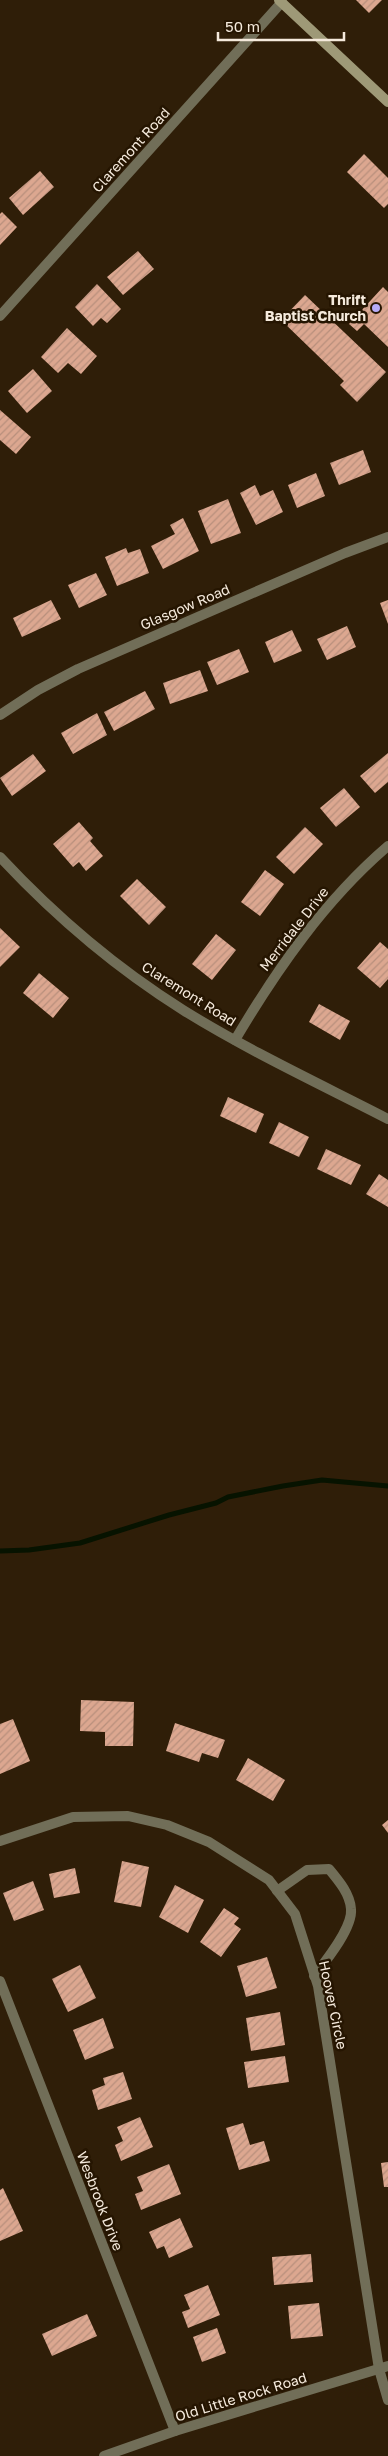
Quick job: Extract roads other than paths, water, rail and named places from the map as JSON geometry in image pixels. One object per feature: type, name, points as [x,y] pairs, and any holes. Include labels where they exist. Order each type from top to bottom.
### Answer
[{"type":"main road","points":[[281,1],[388,102]]},
{"type":"street","name":"Claremont Road","points":[[0,316],[281,1]]},
{"type":"street","name":"Glasgow Road","points":[[0,715],[38,690],[86,665],[346,553],[388,537]]},
{"type":"street","name":"Merridale Drive","points":[[235,1040],[273,977],[305,936],[344,889],[388,846]]},
{"type":"street","name":"Claremont Road","points":[[0,857],[66,922],[118,965],[184,1010],[235,1040],[388,1119]]},
{"type":"street","name":"Hoover Circle","points":[[0,1840],[73,1818],[128,1816],[167,1825],[209,1842],[269,1880],[295,1914],[314,1976],[335,2087],[388,2400]]},
{"type":"street","points":[[277,1890],[307,1870],[329,1869],[343,1885],[352,1910],[341,1941],[314,1976]]},
{"type":"street","name":"Wesbrook Drive","points":[[0,1981],[175,2431]]},
{"type":"street","name":"Old Little Rock Road","points":[[104,2456],[175,2431],[383,2368]]},
{"type":"waterway","points":[[0,1551],[29,1550],[80,1543],[169,1515],[216,1503],[228,1497],[283,1486],[322,1480],[388,1486]]},
{"type":"place","name":"Thrift Baptist Church","points":[[376,308]]}]
